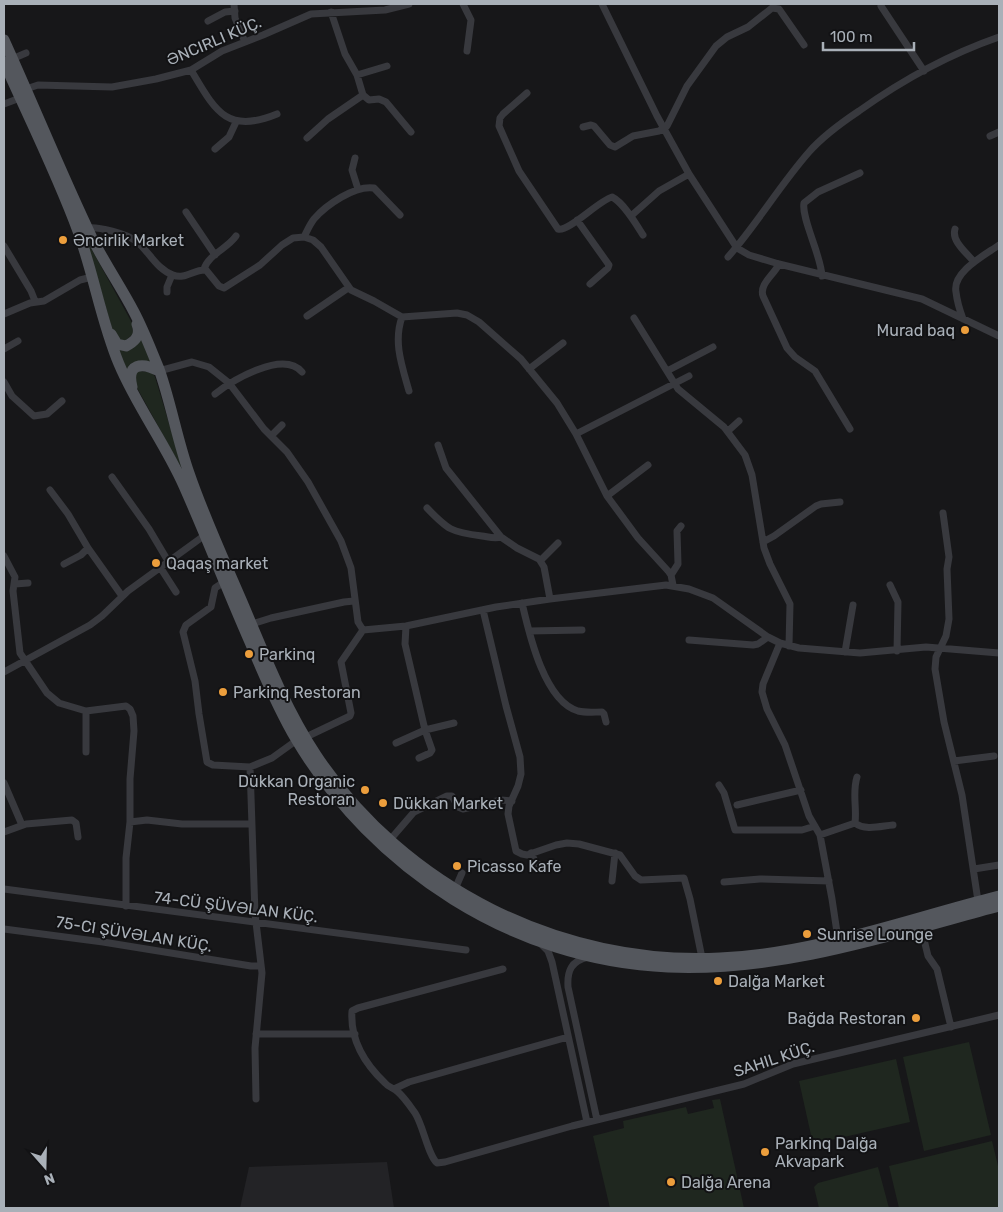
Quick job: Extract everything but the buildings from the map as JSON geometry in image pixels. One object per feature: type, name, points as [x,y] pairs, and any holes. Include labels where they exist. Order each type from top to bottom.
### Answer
[{"type":"main road","points":[[4,40],[8,61],[23,94],[87,228],[140,325],[159,371],[191,479],[301,739],[340,788],[389,841],[455,889],[491,910],[513,920],[540,932],[565,939],[610,951],[646,956],[702,958],[773,952],[838,939],[999,896]]},
{"type":"main road","points":[[23,94],[77,228],[116,357],[135,399],[178,472],[268,684],[333,793],[368,832],[393,856],[423,880],[486,919],[537,940],[589,956],[644,966],[721,967],[805,956],[999,906]]},
{"type":"main road","points":[[101,312],[117,344],[126,346],[136,340],[139,334],[128,302]]},
{"type":"main road","points":[[135,399],[129,377],[133,368],[145,365],[159,371]]},
{"type":"street","name":"ƏNCIRLI KÜÇ.","points":[[4,104],[38,85],[120,86],[191,70],[222,51],[306,15],[385,10],[409,4]]},
{"type":"street","points":[[463,4],[471,20],[467,51]]},
{"type":"street","points":[[602,4],[689,174],[737,248],[749,255],[822,276],[909,294],[999,336]]},
{"type":"street","points":[[881,6],[924,71]]},
{"type":"street","points":[[208,21],[235,8],[235,18],[244,42]]},
{"type":"street","points":[[584,127],[594,126],[610,145],[615,146],[633,136],[664,128],[671,120],[687,86],[716,46],[727,37],[748,27],[772,8],[779,9],[804,45]]},
{"type":"street","points":[[331,12],[345,54],[357,75],[363,95],[369,100],[380,99],[386,102],[411,132]]},
{"type":"street","points":[[728,257],[737,248],[791,174],[818,143],[843,122],[886,92],[924,71],[999,37]]},
{"type":"street","points":[[8,61],[26,53]]},
{"type":"street","points":[[357,75],[387,66]]},
{"type":"street","points":[[191,70],[212,105],[236,122],[259,120],[277,114]]},
{"type":"street","points":[[527,93],[503,114],[500,118],[499,126],[519,171],[558,229],[564,229],[612,197],[631,216],[643,235]]},
{"type":"street","points":[[308,138],[328,119],[363,95]]},
{"type":"street","points":[[214,149],[229,137],[236,122]]},
{"type":"street","points":[[990,136],[999,132]]},
{"type":"street","points":[[355,158],[352,170],[358,189]]},
{"type":"street","points":[[822,276],[822,266],[804,213],[804,203],[818,192],[860,173]]},
{"type":"street","points":[[631,216],[659,191],[689,174]]},
{"type":"street","points":[[304,237],[313,221],[321,212],[358,189],[374,188],[400,215]]},
{"type":"street","points":[[186,212],[215,255]]},
{"type":"street","points":[[577,220],[609,265],[590,284]]},
{"type":"street","points":[[87,228],[100,227],[135,240],[153,260],[172,275],[185,276],[204,269],[208,261],[236,236]]},
{"type":"street","points":[[955,229],[954,239],[974,262]]},
{"type":"street","points":[[204,269],[209,271],[221,288],[227,288],[260,265],[282,245],[293,238],[304,237],[313,240],[321,247],[348,288],[382,305],[402,318],[453,312],[467,315],[489,330],[530,369],[557,403],[576,434],[607,496],[638,538],[672,575]]},
{"type":"street","points":[[963,319],[956,292],[959,277],[974,262],[999,245]]},
{"type":"street","points":[[4,246],[35,301]]},
{"type":"street","points":[[779,264],[763,285],[763,296],[787,348],[795,357],[815,371],[850,430]]},
{"type":"street","points":[[167,292],[167,286],[172,275]]},
{"type":"street","points":[[4,314],[35,301],[44,300],[80,280],[92,277]]},
{"type":"street","points":[[308,316],[348,288]]},
{"type":"street","points":[[402,318],[398,332],[400,358],[409,390]]},
{"type":"street","points":[[634,318],[674,384],[728,431],[745,455],[750,468],[766,556],[790,604],[789,646]]},
{"type":"street","points":[[4,349],[18,341]]},
{"type":"street","points":[[530,369],[563,343]]},
{"type":"street","points":[[667,371],[713,347]]},
{"type":"street","points":[[159,371],[186,363],[198,363],[209,367],[229,383],[264,429],[281,444],[296,464],[338,534],[351,568],[358,622],[363,630]]},
{"type":"street","points":[[215,394],[229,383],[276,365],[292,365],[299,368],[302,372]]},
{"type":"street","points":[[576,434],[688,376]]},
{"type":"street","points":[[4,382],[12,396],[34,416],[47,414],[62,401]]},
{"type":"street","points":[[728,431],[739,421]]},
{"type":"street","points":[[272,435],[282,425]]},
{"type":"street","points":[[438,444],[446,468],[501,536],[516,548],[541,560]]},
{"type":"street","points":[[607,496],[648,465]]},
{"type":"street","points":[[112,476],[149,529],[168,561]]},
{"type":"street","points":[[50,490],[122,596]]},
{"type":"street","points":[[763,542],[816,506],[840,502]]},
{"type":"street","points":[[427,508],[441,523],[451,530],[494,538],[501,536]]},
{"type":"street","points":[[943,513],[949,557],[947,569],[949,619],[946,636],[936,657],[935,669],[944,722],[962,794],[978,902]]},
{"type":"street","points":[[673,585],[672,575],[678,564],[677,531],[681,526]]},
{"type":"street","points":[[4,672],[90,625],[122,596],[205,535]]},
{"type":"street","points":[[541,560],[558,543]]},
{"type":"street","points":[[64,564],[81,555],[88,548]]},
{"type":"street","points":[[4,556],[14,573],[15,584],[13,591],[18,647],[24,661],[52,698],[59,703],[86,711],[126,706],[132,712],[134,731],[130,779],[130,822],[126,858],[126,906]]},
{"type":"street","points":[[541,560],[550,599]]},
{"type":"street","points":[[160,567],[176,592]]},
{"type":"street","points":[[224,582],[215,588],[211,607],[186,626],[183,632],[196,681],[207,762],[213,765],[250,767],[272,758],[301,739],[350,716],[351,713],[340,667],[341,662],[363,630]]},
{"type":"street","points":[[15,584],[28,583]]},
{"type":"street","points":[[363,630],[406,626],[522,603],[658,585],[673,585],[713,598],[768,637],[789,646],[846,652],[941,648],[999,653]]},
{"type":"street","points":[[890,585],[898,602],[897,651]]},
{"type":"street","points":[[252,624],[271,618],[354,601]]},
{"type":"street","points":[[522,603],[539,662],[558,696],[578,711],[604,714],[606,722]]},
{"type":"street","points":[[846,652],[853,605]]},
{"type":"street","points":[[483,610],[520,757],[521,774],[508,814],[514,846],[518,853],[531,854],[556,845],[567,843],[579,844],[615,853],[623,857],[635,876],[641,880],[682,878],[686,880],[702,958]]},
{"type":"street","points":[[406,626],[405,644],[425,730],[432,750],[430,754],[419,758]]},
{"type":"street","points":[[529,631],[582,630]]},
{"type":"street","points":[[689,640],[753,645],[768,637]]},
{"type":"street","points":[[780,643],[763,684],[762,692],[765,705],[785,745],[809,816],[820,835],[838,939]]},
{"type":"street","points":[[86,711],[86,752]]},
{"type":"street","points":[[396,743],[425,730],[454,723]]},
{"type":"street","points":[[954,761],[994,756]]},
{"type":"street","points":[[250,767],[256,923],[261,966],[256,1034],[256,1099]]},
{"type":"street","points":[[855,823],[856,815],[853,792],[857,777]]},
{"type":"street","points":[[4,783],[22,825]]},
{"type":"street","points":[[719,785],[724,793],[735,830],[802,830],[815,826]]},
{"type":"street","points":[[737,806],[801,790]]},
{"type":"street","points":[[389,841],[414,812],[447,796],[452,796],[458,806],[463,809],[501,800],[512,801]]},
{"type":"street","points":[[130,822],[147,820],[182,824],[252,824]]},
{"type":"street","points":[[4,832],[32,823],[75,821],[78,837]]},
{"type":"street","points":[[855,823],[862,828],[893,825]]},
{"type":"street","points":[[820,835],[855,823]]},
{"type":"street","points":[[612,881],[615,853]]},
{"type":"street","points":[[531,854],[536,863],[548,869]]},
{"type":"street","points":[[974,869],[999,865]]},
{"type":"street","points":[[455,889],[462,873]]},
{"type":"street","points":[[724,882],[760,879],[829,881]]},
{"type":"street","name":"74-CÜ ŞÜVƏLAN KÜÇ.","points":[[4,889],[466,950]]},
{"type":"street","points":[[921,927],[928,956],[937,969],[951,1027]]},
{"type":"street","name":"75-CI ŞÜVƏLAN KÜÇ.","points":[[4,929],[261,966]]},
{"type":"street","points":[[537,940],[548,951],[552,962],[587,1122]]},
{"type":"street","points":[[589,956],[581,958],[574,963],[567,977],[597,1120]]},
{"type":"street","points":[[504,969],[354,1009],[352,1014],[358,1049],[385,1084],[394,1089],[408,1082],[568,1038]]},
{"type":"street","name":"SAHIL KÜÇ.","points":[[394,1089],[417,1117],[432,1158],[437,1163],[587,1122],[744,1084],[794,1064],[999,1016]]},
{"type":"street","points":[[256,1034],[355,1034]]},
{"type":"shaded area","points":[[86,239],[132,323],[133,334],[126,340],[120,340],[113,332]]},
{"type":"shaded area","points":[[141,336],[152,363],[141,361],[126,372],[116,346]]},
{"type":"shaded area","points":[[138,371],[152,372],[155,377],[184,473],[135,384],[135,374]]},
{"type":"shaded area","points":[[969,1042],[991,1135],[924,1151],[903,1057]]},
{"type":"shaded area","points":[[896,1059],[910,1122],[813,1144],[799,1081]]},
{"type":"shaded area","points":[[720,1099],[744,1208],[610,1208],[593,1136],[624,1128],[623,1121],[686,1107],[688,1114],[714,1108],[712,1100]]},
{"type":"shaded area","points":[[992,1141],[999,1170],[999,1208],[899,1208],[889,1166]]},
{"type":"shaded area","points":[[387,1162],[394,1208],[240,1208],[249,1167]]},
{"type":"shaded area","points":[[878,1167],[889,1208],[819,1208],[814,1187],[818,1183]]},
{"type":"place","name":"Əncirlik Market","points":[[63,240]]},
{"type":"place","name":"Murad baq","points":[[965,330]]},
{"type":"place","name":"Qaqaş market","points":[[156,563]]},
{"type":"place","name":"Parkinq","points":[[249,654]]},
{"type":"place","name":"Parkinq Restoran","points":[[223,692]]},
{"type":"place","name":"Dükkan Organic Restoran","points":[[365,790]]},
{"type":"place","name":"Dükkan Market","points":[[383,803]]},
{"type":"place","name":"Picasso Kafe","points":[[457,866]]},
{"type":"place","name":"Sunrise Lounge","points":[[807,934]]},
{"type":"place","name":"Dalğa Market","points":[[718,981]]},
{"type":"place","name":"Bağda Restoran","points":[[916,1018]]},
{"type":"place","name":"Parkinq Dalğa Akvapark","points":[[765,1152]]},
{"type":"place","name":"Dalğa Arena","points":[[671,1182]]}]
